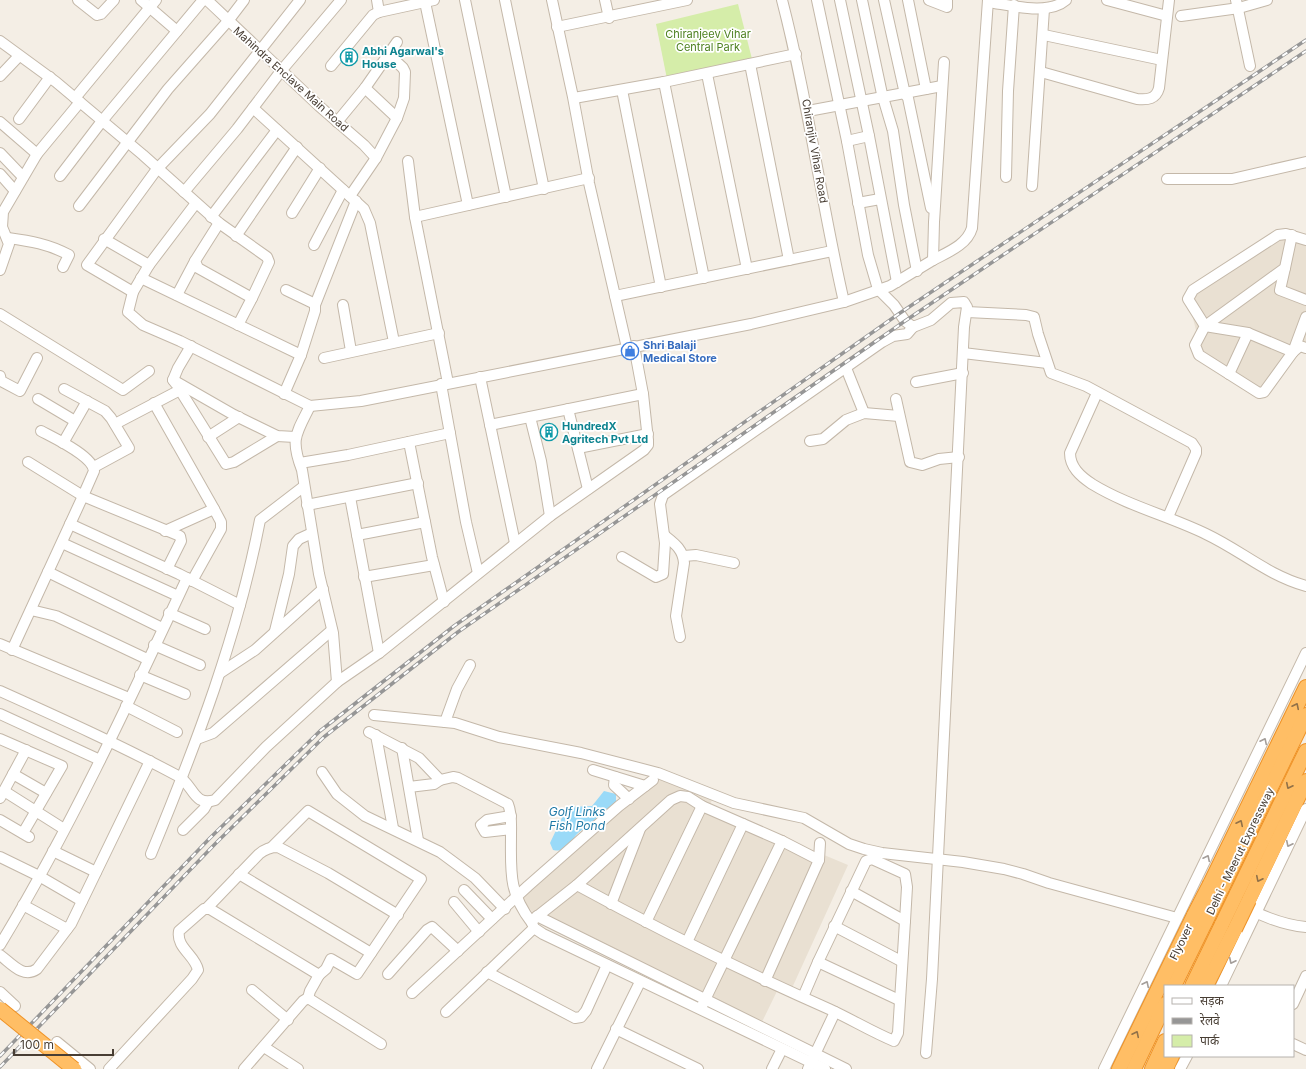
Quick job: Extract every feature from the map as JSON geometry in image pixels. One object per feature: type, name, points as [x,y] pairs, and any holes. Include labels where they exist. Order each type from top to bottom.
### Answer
[{"type":"highway","name":"Flyover","points":[[1119,1069],[1306,686]]},
{"type":"highway","name":"Delhi - Meerut Expressway","points":[[1174,985],[1306,715]]},
{"type":"highway","name":"Delhi - Meerut Expressway","points":[[1192,985],[1306,751]]},
{"type":"highway","points":[[1206,985],[1306,781]]},
{"type":"highway","points":[[1134,1069],[1164,1006]]},
{"type":"highway","points":[[0,1009],[74,1069]]},
{"type":"highway","points":[[0,1020],[60,1069]]},
{"type":"highway","points":[[1152,1069],[1164,1043]]},
{"type":"highway","points":[[1166,1069],[1172,1057]]},
{"type":"street","points":[[78,0],[97,15],[101,14],[114,0]]},
{"type":"street","points":[[141,0],[153,4],[177,31]]},
{"type":"street","points":[[60,176],[102,121],[204,0]]},
{"type":"street","name":"Mahindra Enclave Main Road","points":[[207,0],[281,71],[364,145],[376,158]]},
{"type":"street","points":[[79,206],[168,89],[228,21],[244,0]]},
{"type":"street","points":[[133,292],[87,264],[157,168],[210,114],[300,0]]},
{"type":"street","points":[[184,192],[253,108],[281,71],[341,0]]},
{"type":"street","points":[[377,0],[378,12]]},
{"type":"street","points":[[465,0],[506,197]]},
{"type":"street","points":[[506,0],[544,189]]},
{"type":"street","points":[[0,691],[110,741],[182,779],[200,800],[208,802],[216,800],[266,747],[337,682],[379,653],[550,516],[644,450],[648,445],[643,394],[631,347],[615,296],[552,0]]},
{"type":"street","points":[[605,0],[609,18]]},
{"type":"street","points":[[557,27],[609,18],[650,4],[687,0]]},
{"type":"street","name":"Chiranjiv Vihar Road","points":[[782,0],[796,54],[808,111],[832,251],[844,302]]},
{"type":"street","points":[[816,0],[846,140],[868,255],[878,289],[894,306],[905,321],[913,327]]},
{"type":"street","points":[[840,0],[869,136],[897,282]]},
{"type":"street","points":[[862,0],[883,98],[893,131],[904,205],[917,270]]},
{"type":"street","points":[[884,0],[905,94],[908,98],[934,222]]},
{"type":"street","points":[[908,0],[926,89]]},
{"type":"street","points":[[929,0],[946,7],[947,0]]},
{"type":"street","points":[[196,203],[149,265],[133,292],[128,312],[143,325],[191,346],[310,406],[362,401],[750,324],[844,302],[897,282],[963,243],[969,236],[972,228],[988,1],[1014,5],[1060,6],[1066,0]]},
{"type":"street","points":[[1106,0],[1167,16]]},
{"type":"street","points":[[1041,72],[1146,100],[1158,94],[1169,0]]},
{"type":"street","points":[[1181,16],[1238,4],[1267,0]]},
{"type":"street","points":[[331,66],[373,15],[378,12],[430,1],[468,205]]},
{"type":"street","points":[[0,270],[8,251],[8,238],[2,227],[1,212],[37,154],[153,4]]},
{"type":"street","points":[[1238,4],[1250,66]]},
{"type":"street","points":[[1006,177],[1008,91],[1014,5]]},
{"type":"street","points":[[1032,186],[1044,35],[1040,6]]},
{"type":"street","points":[[1044,35],[1162,60]]},
{"type":"street","points":[[0,41],[50,77],[78,100],[128,142],[215,220],[267,257],[269,262],[238,325]]},
{"type":"street","points":[[337,122],[365,88],[397,42]]},
{"type":"street","points":[[314,245],[376,158],[397,118],[404,98],[405,72],[403,68],[388,54]]},
{"type":"street","points":[[574,98],[707,74],[796,54]]},
{"type":"street","points":[[0,76],[19,56]]},
{"type":"street","points":[[933,260],[944,62]]},
{"type":"street","points":[[750,64],[789,260]]},
{"type":"street","points":[[707,74],[747,269]]},
{"type":"street","points":[[19,119],[50,77]]},
{"type":"street","points":[[664,82],[704,278]]},
{"type":"street","points":[[808,111],[942,86]]},
{"type":"street","points":[[365,88],[397,118]]},
{"type":"street","points":[[622,90],[661,287]]},
{"type":"street","points":[[253,108],[364,209],[370,223],[394,342]]},
{"type":"street","points":[[0,122],[37,154]]},
{"type":"street","points":[[177,295],[215,220],[277,130]]},
{"type":"street","points":[[846,140],[869,136]]},
{"type":"street","points":[[236,236],[297,147]]},
{"type":"street","points":[[0,153],[23,177]]},
{"type":"street","points":[[408,161],[415,216],[439,333],[450,433],[466,522],[478,573]]},
{"type":"street","points":[[1167,179],[1232,179],[1306,162]]},
{"type":"street","points":[[292,213],[320,168]]},
{"type":"street","points":[[0,174],[15,190]]},
{"type":"street","points":[[415,216],[589,178]]},
{"type":"street","points":[[284,394],[314,315],[315,305],[350,196]]},
{"type":"street","points":[[858,203],[880,199]]},
{"type":"street","points":[[1293,352],[1248,333],[1205,326],[1188,300],[1188,297],[1193,290],[1278,235],[1292,235],[1306,240]]},
{"type":"street","points":[[1292,235],[1280,290],[1306,300]]},
{"type":"street","points":[[8,238],[34,241],[56,248],[68,255],[63,267]]},
{"type":"street","points":[[104,239],[149,265]]},
{"type":"street","points":[[615,296],[832,251]]},
{"type":"street","points":[[195,260],[198,268],[252,298]]},
{"type":"street","points":[[1285,268],[1205,326],[1195,345],[1196,350],[1199,355],[1259,393],[1264,392],[1293,352],[1300,346],[1306,348]]},
{"type":"street","points":[[142,278],[300,355]]},
{"type":"street","points":[[286,290],[315,305]]},
{"type":"street","points":[[622,557],[656,577],[663,574],[664,535],[660,504],[663,495],[882,342],[893,336],[907,334],[913,327],[931,320],[951,304],[964,302],[967,307],[967,312],[964,327],[944,751],[937,859],[932,979],[926,1053]]},
{"type":"street","points":[[343,305],[351,351]]},
{"type":"street","points":[[967,312],[1026,315],[1034,317],[1051,373],[1086,386],[1192,443],[1196,448],[1196,453],[1168,517]]},
{"type":"street","points":[[0,314],[123,390],[149,371]]},
{"type":"street","points":[[1293,352],[1306,317]]},
{"type":"street","points":[[324,358],[439,333]]},
{"type":"street","points":[[1229,374],[1248,333]]},
{"type":"street","points":[[173,380],[191,346]]},
{"type":"street","points":[[963,353],[1047,363]]},
{"type":"street","points":[[0,376],[1,381],[20,391],[37,358]]},
{"type":"street","points":[[846,368],[864,413]]},
{"type":"street","points":[[916,382],[963,373]]},
{"type":"street","points":[[480,377],[515,543]]},
{"type":"street","points":[[173,380],[226,464],[234,462],[277,436]]},
{"type":"street","points":[[173,380],[239,417],[277,436],[295,437]]},
{"type":"street","points":[[64,389],[105,411],[115,424],[129,448],[94,467]]},
{"type":"street","points":[[115,424],[180,390]]},
{"type":"street","points":[[1097,393],[1070,453],[1070,462],[1075,470],[1091,483],[1145,509],[1207,534],[1283,579],[1306,586]]},
{"type":"street","points":[[490,425],[643,394]]},
{"type":"street","points":[[38,399],[75,422]]},
{"type":"street","points":[[896,399],[910,462],[922,465],[939,459],[959,457]]},
{"type":"street","points":[[63,443],[87,401]]},
{"type":"street","points":[[0,944],[53,851],[110,741],[147,659],[178,596],[190,580],[221,529],[221,522],[154,403]]},
{"type":"street","points":[[310,406],[295,437],[296,455],[300,463],[312,533],[332,630],[337,682]]},
{"type":"street","points":[[568,409],[588,489]]},
{"type":"street","points":[[810,441],[823,439],[846,420],[864,413],[899,416]]},
{"type":"street","points":[[208,437],[239,417]]},
{"type":"street","points":[[530,417],[541,461],[550,516]]},
{"type":"street","points":[[12,650],[94,471],[94,467],[85,457],[41,431]]},
{"type":"street","points":[[300,463],[450,433]]},
{"type":"street","points":[[578,448],[648,434]]},
{"type":"street","points":[[409,442],[434,565],[444,602]]},
{"type":"street","points":[[28,462],[83,496],[180,536],[181,541],[167,569]]},
{"type":"street","points":[[307,505],[418,483]]},
{"type":"street","points":[[151,854],[182,779],[220,673],[240,605],[260,520],[304,487]]},
{"type":"street","points":[[350,496],[379,653]]},
{"type":"street","points":[[165,531],[214,509]]},
{"type":"street","points":[[357,535],[426,522]]},
{"type":"street","points":[[70,524],[240,605]]},
{"type":"street","points":[[275,631],[289,574],[293,546],[299,539],[312,533]]},
{"type":"street","points":[[664,535],[681,550],[684,556],[676,616],[680,637]]},
{"type":"street","points":[[62,542],[178,596]]},
{"type":"street","points":[[684,556],[696,555],[734,563]]},
{"type":"street","points":[[364,577],[434,565]]},
{"type":"street","points":[[48,572],[162,628]]},
{"type":"street","points":[[220,673],[251,653],[323,589]]},
{"type":"street","points":[[30,610],[56,616],[147,659]]},
{"type":"street","points":[[169,613],[204,629]]},
{"type":"street","points":[[197,739],[213,733],[332,630]]},
{"type":"street","points":[[0,644],[128,702],[177,732]]},
{"type":"street","points":[[154,645],[200,664]]},
{"type":"street","points":[[1104,1069],[1306,653]]},
{"type":"street","points":[[445,722],[457,689],[470,665]]},
{"type":"street","points":[[140,675],[185,694]]},
{"type":"street","points":[[0,714],[100,760]]},
{"type":"street","points":[[374,715],[455,723],[499,737],[581,753],[658,773],[734,803],[804,818],[849,844],[864,849],[963,862],[1023,874],[1049,884],[1178,918]]},
{"type":"street","points":[[393,828],[373,734],[402,748],[424,762],[440,780]]},
{"type":"street","points":[[0,739],[62,766],[36,812],[26,835],[0,820]]},
{"type":"street","points":[[402,748],[418,840]]},
{"type":"street","points":[[26,750],[2,795],[36,812],[64,829]]},
{"type":"street","points":[[0,955],[24,973],[30,973],[37,970],[67,929],[150,762]]},
{"type":"street","points":[[412,993],[492,919],[516,899],[528,886],[649,783],[615,777],[593,770]]},
{"type":"street","points":[[322,772],[337,794],[365,816],[393,828],[440,852],[463,869],[505,908]]},
{"type":"street","points":[[13,774],[46,793]]},
{"type":"street","points":[[409,787],[434,784],[440,780],[453,777],[471,784],[508,804],[511,816],[511,878],[516,899],[534,922],[607,966],[640,982],[702,1005],[782,1049],[811,1062],[846,1069]]},
{"type":"street","points":[[615,777],[614,784],[629,799]]},
{"type":"street","points":[[446,1012],[487,972],[534,922],[671,800],[680,796],[688,797],[702,806],[782,841],[819,860]]},
{"type":"street","points":[[183,830],[204,809],[208,802]]},
{"type":"street","points":[[646,922],[702,806]]},
{"type":"street","points":[[1220,985],[1306,809]]},
{"type":"street","points":[[244,1069],[303,1001],[308,998],[319,974],[326,969],[331,959],[356,974],[421,879],[308,811],[272,847]]},
{"type":"street","points":[[511,816],[487,820],[481,825],[485,832],[511,829]]},
{"type":"street","points":[[687,942],[742,824]]},
{"type":"street","points":[[611,904],[641,827]]},
{"type":"street","points":[[702,1005],[782,841]]},
{"type":"street","points":[[765,980],[819,860],[820,843]]},
{"type":"street","points":[[109,1069],[198,970],[196,964],[179,942],[179,931],[194,916],[206,909],[264,850],[272,847],[278,847],[328,872],[398,914]]},
{"type":"street","points":[[53,851],[96,872]]},
{"type":"street","points":[[0,857],[39,876],[82,901]]},
{"type":"street","points":[[577,885],[646,922],[725,959],[765,980],[803,998],[835,1012],[894,1041],[898,1033],[901,961],[905,921],[906,878],[905,874],[900,870],[875,860],[869,859],[866,861],[850,891],[803,998]]},
{"type":"street","points":[[239,874],[371,953]]},
{"type":"street","points":[[1195,884],[1256,911],[1270,919],[1289,925],[1306,927]]},
{"type":"street","points":[[464,890],[492,919]]},
{"type":"street","points":[[850,891],[905,921]]},
{"type":"street","points":[[1187,900],[1249,926]]},
{"type":"street","points":[[454,902],[479,932]]},
{"type":"street","points":[[23,905],[67,929]]},
{"type":"street","points":[[206,909],[210,909],[319,974]]},
{"type":"street","points":[[534,922],[702,1005],[823,1068]]},
{"type":"street","points":[[834,926],[901,961]]},
{"type":"street","points":[[388,974],[427,930],[432,927],[458,951]]},
{"type":"street","points":[[818,962],[899,1000]]},
{"type":"street","points":[[487,972],[575,1018],[581,1017],[586,1012],[607,966]]},
{"type":"street","points":[[1294,1002],[1306,976]]},
{"type":"street","points":[[600,1068],[616,1029],[640,982]]},
{"type":"street","points":[[252,990],[288,1020]]},
{"type":"street","points":[[0,992],[15,1006]]},
{"type":"street","points":[[308,998],[381,1044]]},
{"type":"street","points":[[811,1062],[835,1012]]},
{"type":"street","points":[[616,1029],[698,1069]]},
{"type":"street","points":[[57,1042],[90,1069]]},
{"type":"street","points":[[1294,1044],[1306,1050]]},
{"type":"street","points":[[264,1047],[298,1069]]},
{"type":"street","points":[[772,1069],[782,1049]]},
{"type":"street","points":[[1180,1069],[1186,1057]]},
{"type":"shaded area","points":[[1278,235],[1306,242],[1306,348],[1300,347],[1264,392],[1199,355],[1198,338],[1188,299]]},
{"type":"shaded area","points":[[660,777],[712,800],[709,807],[848,865],[792,988],[781,983],[761,1024],[538,918],[519,897]]},
{"type":"green space","name":"Chiranjeev Vihar Central Park","points":[[738,4],[752,59],[667,79],[656,24]]},
{"type":"water","name":"Golf Links Fish Pond","points":[[604,791],[616,794],[616,806],[594,820],[591,827],[583,829],[578,833],[563,850],[553,850],[550,843],[567,807],[592,806]]},
{"type":"railway","points":[[0,1056],[210,838],[320,731],[454,626],[900,313],[1306,40]]},
{"type":"railway","points":[[0,1067],[215,844],[324,737],[458,632],[905,321],[1306,51]]},
{"type":"place","name":"Abhi Agarwal's House","points":[[349,57]]},
{"type":"place","name":"Shri Balaji Medical Store","points":[[630,351]]},
{"type":"place","name":"HundredX Agritech Pvt Ltd","points":[[549,432]]}]
